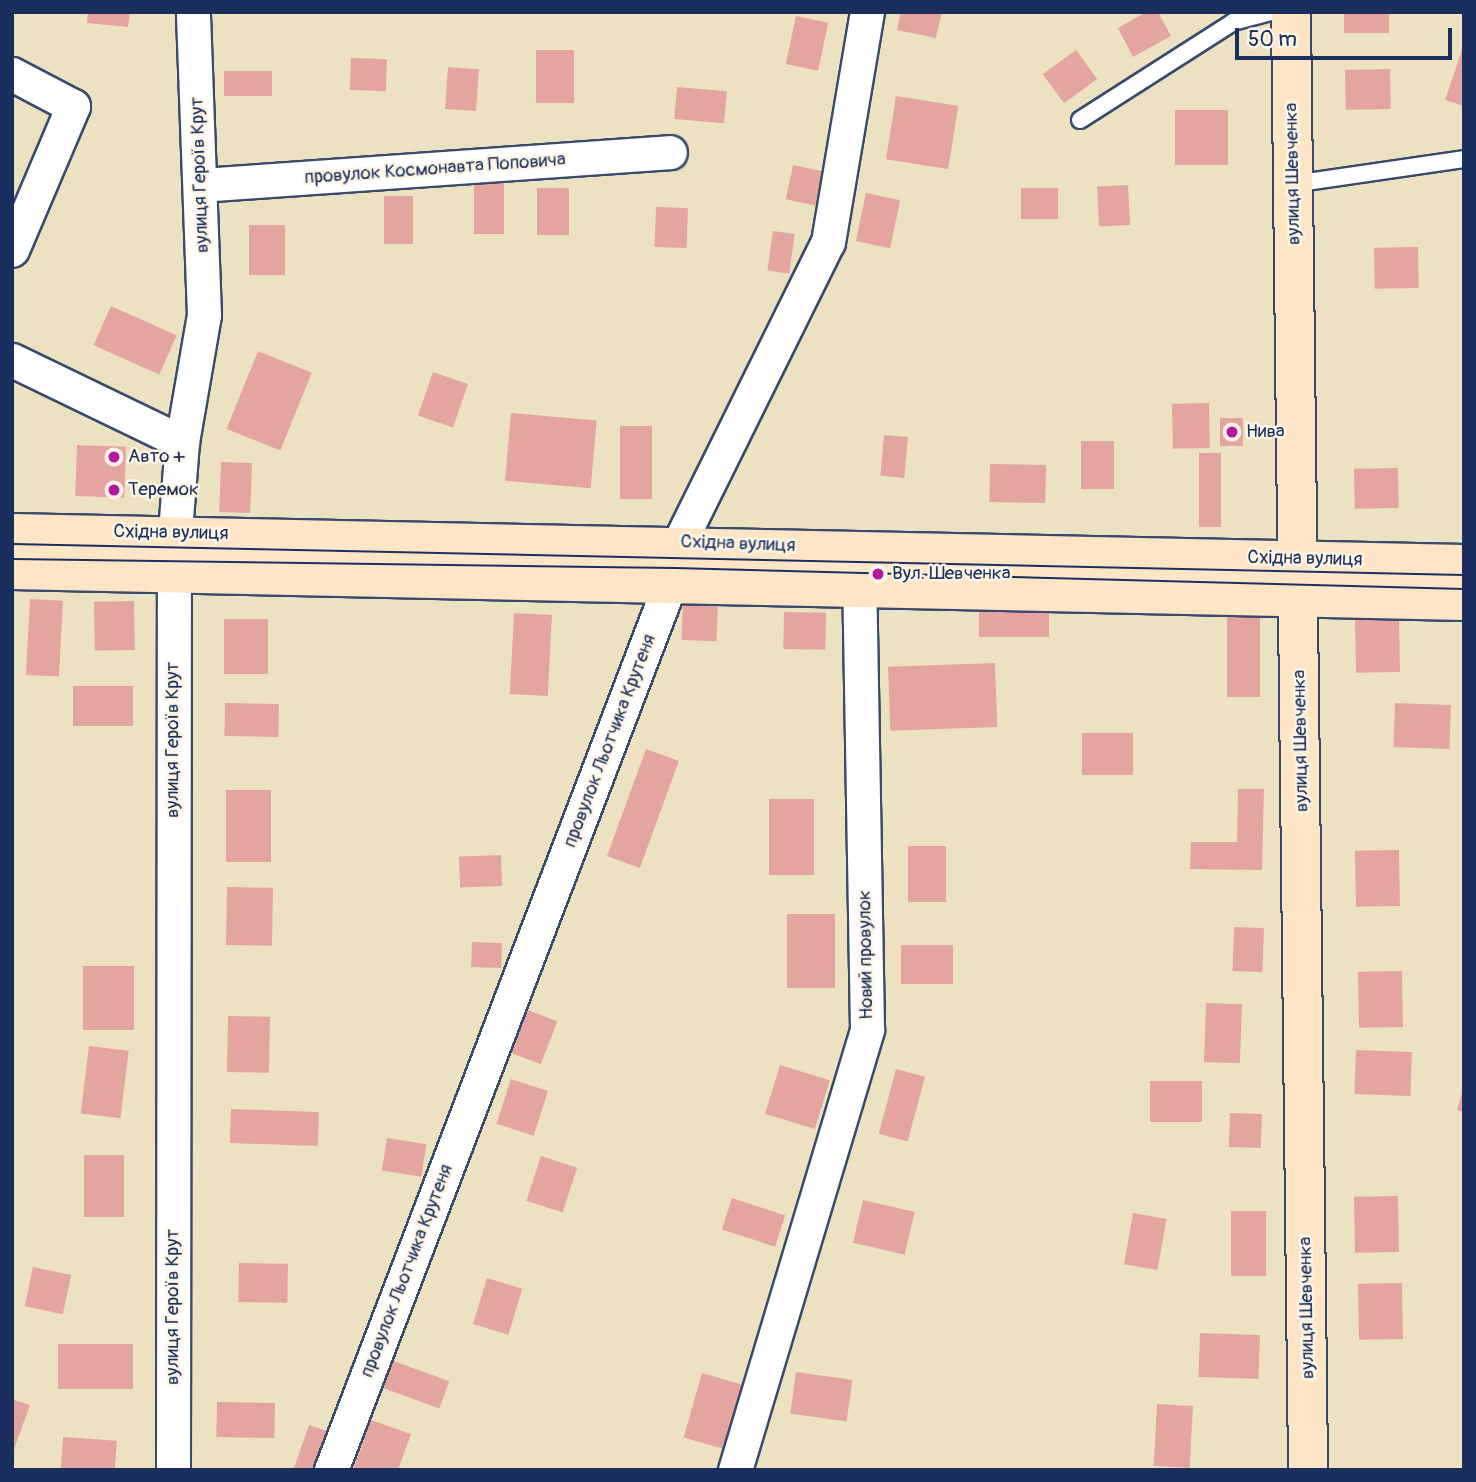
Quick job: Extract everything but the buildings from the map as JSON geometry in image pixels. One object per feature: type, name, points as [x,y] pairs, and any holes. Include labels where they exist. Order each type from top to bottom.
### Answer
[{"type":"street","name":"вулиця Героїв Крут","points":[[173,1470],[174,533],[182,442],[204,315],[201,186],[192,12]]},
{"type":"street","name":"провулок Льотчика Крутеня","points":[[331,1470],[671,581],[679,543],[828,242],[867,12]]},
{"type":"street","name":"вулиця Шевченка","points":[[1290,12],[1308,1470]]},
{"type":"street","points":[[12,74],[73,106],[12,250]]},
{"type":"street","name":"провулок Космонавта Поповича","points":[[201,186],[670,152]]},
{"type":"street","points":[[12,359],[182,442]]},
{"type":"street","name":"Східна вулиця","points":[[12,533],[174,533],[859,548],[1299,577],[1464,601]]},
{"type":"street","name":"Новий провулок","points":[[735,1470],[867,1029],[859,548]]},
{"type":"street","name":"Східна вулиця","points":[[12,570],[858,586],[1299,577],[1464,564]]},
{"type":"lane","points":[[1080,120],[1233,22],[1270,12]]},
{"type":"lane","points":[[1293,184],[1464,159]]},
{"type":"tram line","points":[[12,544],[1464,575]]},
{"type":"tram line","points":[[12,559],[675,568],[1464,589]]},
{"type":"place","name":"Нива","points":[[1232,432]]},
{"type":"place","name":"Авто +","points":[[114,457]]},
{"type":"place","name":"Теремок","points":[[114,490]]},
{"type":"place","name":"Вул. Шевченка","points":[[878,574]]}]
